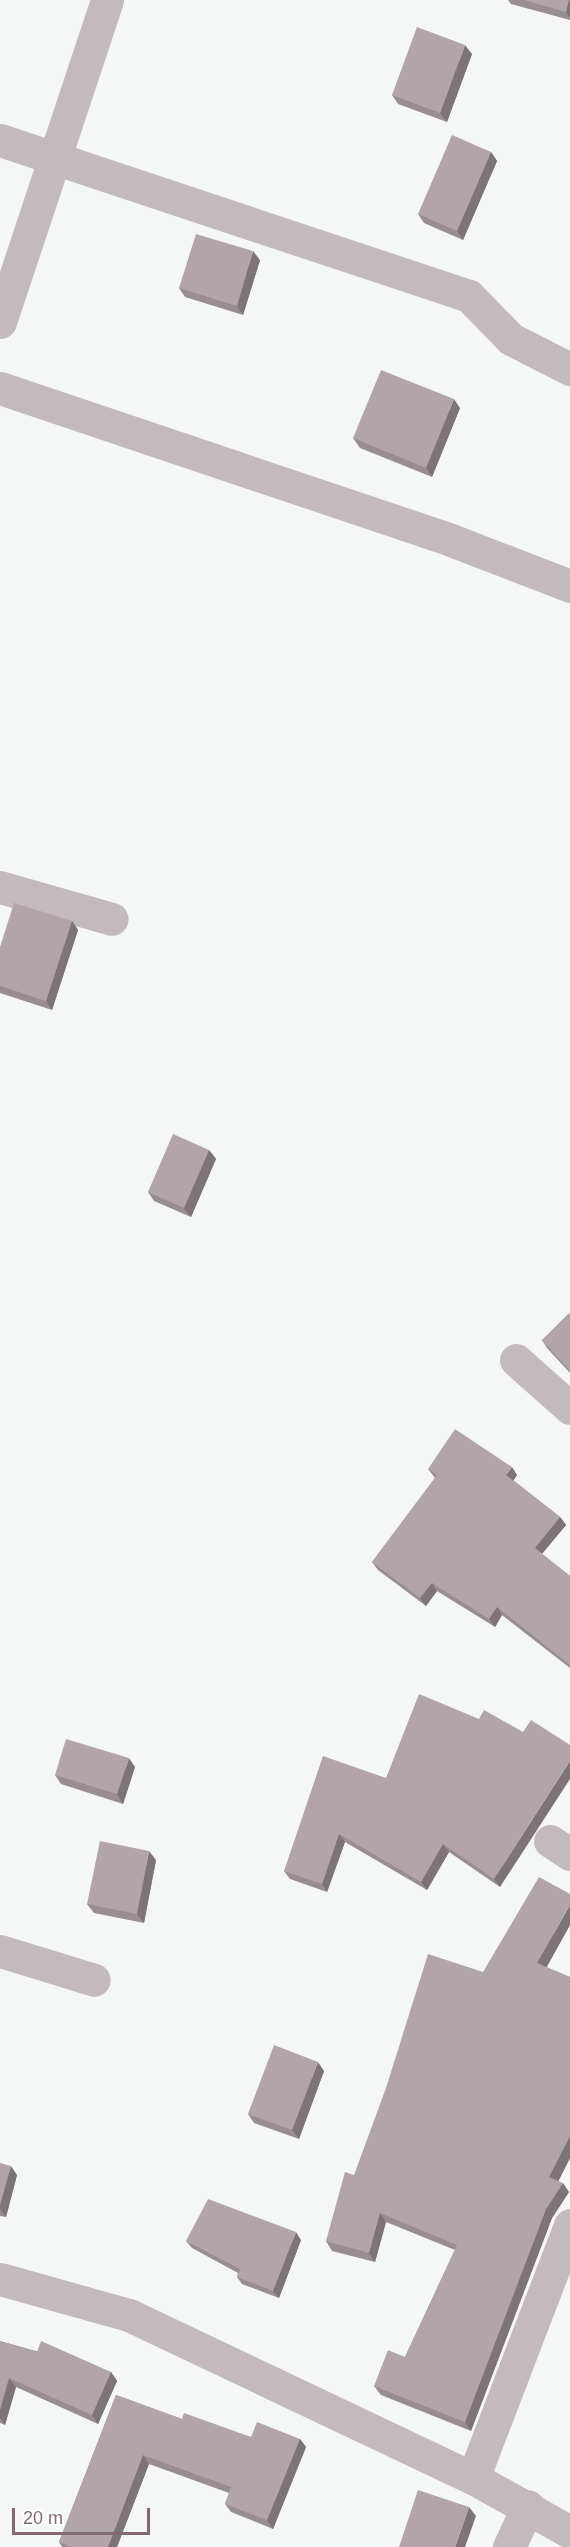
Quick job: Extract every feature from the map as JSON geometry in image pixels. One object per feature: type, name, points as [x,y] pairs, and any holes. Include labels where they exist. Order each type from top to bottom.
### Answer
[{"type":"street","points":[[0,322],[107,0]]},
{"type":"street","points":[[0,140],[469,296],[511,339],[570,369]]},
{"type":"street","points":[[0,388],[451,540],[570,586]]},
{"type":"street","points":[[0,887],[112,919]]},
{"type":"street","points":[[516,1360],[570,1408]]},
{"type":"street","points":[[0,1951],[93,1980]]},
{"type":"street","points":[[473,2478],[570,2225]]},
{"type":"street","points":[[0,2279],[129,2315],[473,2478],[528,2506],[570,2532]]},
{"type":"street","points":[[509,2547],[528,2506]]},
{"type":"building","points":[[524,0],[569,0],[566,12]]},
{"type":"building","points":[[417,27],[465,45],[440,113],[392,95]]},
{"type":"building","points":[[452,135],[491,152],[457,231],[418,214]]},
{"type":"building","points":[[196,234],[253,251],[237,306],[179,288]]},
{"type":"building","points":[[381,370],[454,399],[426,468],[353,438]]},
{"type":"building","points":[[14,903],[72,921],[46,1001],[0,986],[0,947]]},
{"type":"building","points":[[173,1134],[209,1150],[184,1208],[148,1192]]},
{"type":"building","points":[[569,1313],[570,1315],[570,1371],[542,1340]]},
{"type":"building","points":[[455,1429],[512,1467],[506,1475],[560,1517],[535,1548],[570,1576],[570,1665],[497,1607],[489,1619],[432,1583],[420,1598],[372,1562],[437,1475],[428,1469]]},
{"type":"building","points":[[419,1694],[479,1719],[484,1710],[523,1732],[531,1720],[570,1745],[570,1761],[494,1879],[443,1844],[421,1882],[339,1834],[322,1884],[284,1871],[323,1756],[386,1778]]},
{"type":"building","points":[[66,1739],[129,1758],[117,1794],[55,1775]]},
{"type":"building","points":[[100,1841],[149,1851],[137,1914],[87,1904]]},
{"type":"building","points":[[539,1877],[570,1894],[570,1905],[537,1963],[570,1977],[570,2136],[549,2177],[563,2183],[546,2209],[465,2422],[374,2386],[388,2350],[405,2357],[457,2245],[380,2213],[369,2253],[326,2241],[345,2172],[354,2175],[386,2088],[428,1954],[483,1972]]},
{"type":"building","points":[[274,2045],[318,2062],[292,2130],[248,2114]]},
{"type":"building","points":[[0,2163],[11,2166],[0,2205]]},
{"type":"building","points":[[208,2199],[296,2232],[273,2291],[237,2277],[240,2269],[186,2241]]},
{"type":"building","points":[[0,2341],[37,2352],[41,2341],[111,2372],[92,2415],[9,2378],[0,2410]]},
{"type":"building","points":[[116,2395],[182,2419],[184,2413],[251,2437],[257,2422],[300,2439],[267,2520],[225,2504],[231,2487],[143,2455],[108,2547],[71,2547],[59,2542]]},
{"type":"building","points":[[418,2490],[469,2507],[455,2547],[399,2547]]}]
